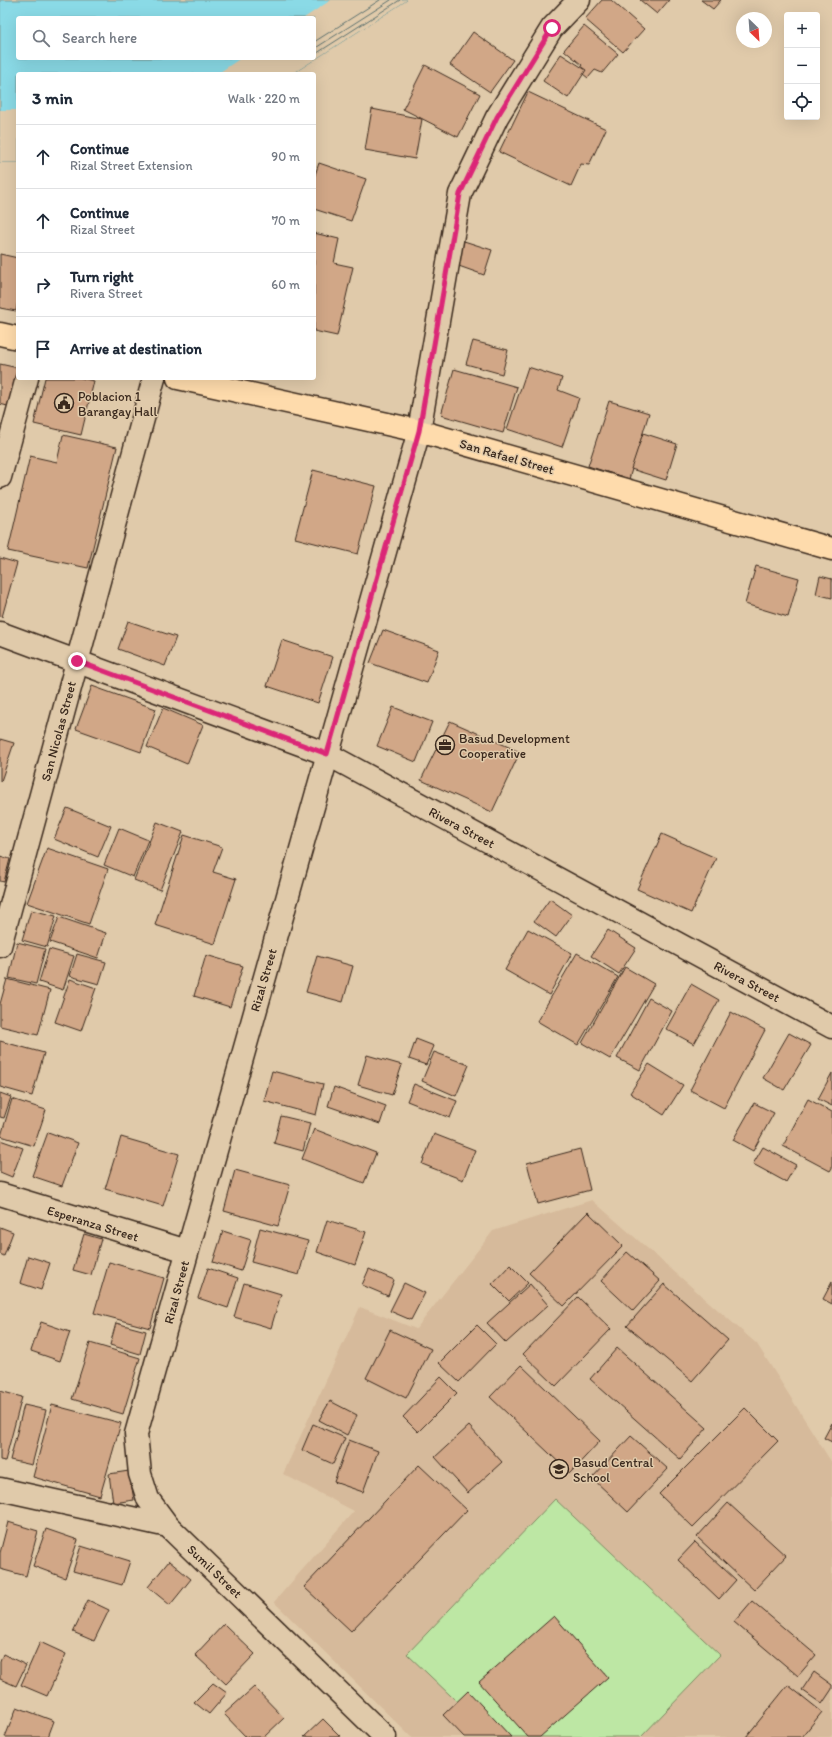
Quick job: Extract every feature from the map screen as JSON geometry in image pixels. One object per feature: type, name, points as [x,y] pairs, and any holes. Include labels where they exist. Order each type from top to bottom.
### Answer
[{"type":"main road","points":[[0,334],[16,338]]},
{"type":"main road","name":"San Rafael Street","points":[[187,380],[419,431],[832,549]]},
{"type":"street","name":"Rizal Street","points":[[168,1526],[148,1499],[140,1474],[136,1434],[419,431],[460,194],[497,117],[552,28],[578,0]]},
{"type":"street","points":[[0,477],[27,380]]},
{"type":"street","name":"San Nicolas Street","points":[[0,946],[153,380]]},
{"type":"street","name":"Rivera Street","points":[[0,633],[327,754],[832,1027]]},
{"type":"street","name":"Esperanza Street","points":[[0,1194],[187,1251]]},
{"type":"street","points":[[0,1489],[168,1526]]},
{"type":"street","name":"Sumil Street","points":[[168,1526],[385,1737]]},
{"type":"shaded area","name":"Basud Central School","points":[[592,1200],[757,1344],[832,1463],[832,1735],[830,1737],[411,1737],[274,1602],[354,1511],[283,1474],[360,1307],[416,1329],[493,1231]]},
{"type":"green space","points":[[555,1499],[720,1655],[641,1737],[494,1737],[407,1654]]},
{"type":"water","points":[[0,0],[407,0],[316,59],[316,16],[16,16],[16,60],[314,60],[295,72],[16,72],[16,162],[0,162]]},
{"type":"pier","points":[[331,0],[407,0],[316,59],[316,16],[307,16]]},
{"type":"pier","points":[[238,60],[314,60],[295,72],[220,72]]},
{"type":"pier","points":[[0,110],[16,110],[16,162],[0,162]]},
{"type":"building","points":[[602,0],[611,0],[644,29],[623,52],[585,19]]},
{"type":"building","points":[[640,0],[669,0],[657,14]]},
{"type":"building","points":[[701,0],[721,0],[713,9]]},
{"type":"building","points":[[584,26],[618,54],[602,73],[595,70],[588,78],[578,70],[582,65],[564,50]]},
{"type":"building","points":[[473,32],[513,60],[490,92],[450,65]]},
{"type":"building","points":[[561,54],[586,70],[568,98],[543,81]]},
{"type":"building","points":[[425,65],[480,94],[458,137],[403,109]]},
{"type":"building","points":[[528,92],[606,129],[589,165],[581,164],[571,186],[499,152]]},
{"type":"building","points":[[372,109],[422,119],[415,159],[365,150]]},
{"type":"building","points":[[319,163],[366,179],[351,221],[316,210],[316,172]]},
{"type":"building","points":[[316,233],[339,239],[334,263],[353,267],[337,336],[316,331]]},
{"type":"building","points":[[464,241],[492,250],[484,275],[456,265]]},
{"type":"building","points":[[0,254],[16,258],[16,311],[0,308]]},
{"type":"building","points":[[473,341],[508,350],[502,374],[466,364]]},
{"type":"building","points":[[0,364],[16,368],[16,380],[18,380],[11,407],[0,404]]},
{"type":"building","points":[[528,367],[562,378],[558,390],[579,398],[562,447],[507,429]]},
{"type":"building","points":[[454,369],[517,387],[503,433],[441,415]]},
{"type":"building","name":"Poblacion 1 Barangay Hall","points":[[45,380],[94,381],[81,435],[34,424]]},
{"type":"building","points":[[609,401],[649,413],[629,479],[588,466]]},
{"type":"building","points":[[643,433],[677,444],[666,480],[631,469]]},
{"type":"building","points":[[63,435],[117,447],[88,568],[8,551],[30,456],[57,462]]},
{"type":"building","points":[[313,470],[376,486],[358,554],[295,538]]},
{"type":"building","points":[[0,558],[17,563],[2,617],[0,616]]},
{"type":"building","points":[[756,566],[799,578],[788,617],[745,604]]},
{"type":"building","points":[[820,576],[832,579],[832,598],[816,594]]},
{"type":"building","points":[[128,621],[176,637],[165,666],[118,649]]},
{"type":"building","points":[[383,630],[439,650],[427,683],[370,663]]},
{"type":"building","points":[[282,640],[333,657],[318,703],[267,686]]},
{"type":"building","points":[[92,686],[156,709],[141,752],[76,729]]},
{"type":"building","points":[[393,707],[432,722],[416,762],[377,746]]},
{"type":"building","points":[[163,708],[203,725],[187,764],[147,747]]},
{"type":"building","points":[[450,721],[520,752],[492,812],[421,780]]},
{"type":"building","points":[[0,739],[14,743],[1,781],[0,781]]},
{"type":"building","points":[[67,808],[111,826],[98,857],[54,839]]},
{"type":"building","points":[[157,822],[183,832],[160,890],[134,880]]},
{"type":"building","points":[[119,828],[148,840],[133,877],[104,865]]},
{"type":"building","points":[[662,834],[716,858],[691,913],[637,889]]},
{"type":"building","points":[[184,835],[222,847],[213,872],[236,879],[215,944],[155,925]]},
{"type":"building","points":[[47,848],[108,869],[89,924],[27,903]]},
{"type":"building","points":[[0,856],[10,859],[4,882],[0,881]]},
{"type":"building","points":[[550,899],[572,915],[556,937],[534,921]]},
{"type":"building","points":[[31,910],[56,916],[47,947],[22,940]]},
{"type":"building","points":[[59,917],[106,933],[98,958],[50,942]]},
{"type":"building","points":[[528,929],[572,953],[549,995],[505,970]]},
{"type":"building","points":[[608,930],[636,948],[619,974],[591,956]]},
{"type":"building","points":[[17,942],[45,949],[36,984],[9,978]]},
{"type":"building","points":[[49,949],[74,956],[63,990],[39,982]]},
{"type":"building","points":[[577,953],[618,977],[578,1045],[537,1021]]},
{"type":"building","points":[[77,954],[106,962],[99,984],[70,976]]},
{"type":"building","points":[[206,955],[243,966],[230,1007],[194,996]]},
{"type":"building","points":[[317,956],[353,966],[343,1002],[306,992]]},
{"type":"building","points":[[625,967],[654,984],[610,1059],[582,1043]]},
{"type":"building","points":[[7,979],[50,990],[38,1035],[0,1026],[0,1004]]},
{"type":"building","points":[[70,979],[96,988],[81,1031],[55,1022]]},
{"type":"building","points":[[691,984],[719,1000],[694,1044],[666,1029]]},
{"type":"building","points":[[649,998],[672,1011],[640,1070],[617,1058]]},
{"type":"building","points":[[731,1012],[765,1030],[724,1108],[690,1090]]},
{"type":"building","points":[[789,1033],[811,1045],[784,1090],[763,1078]]},
{"type":"building","points":[[416,1039],[434,1046],[426,1065],[409,1059]]},
{"type":"building","points":[[0,1041],[44,1053],[32,1096],[0,1087]]},
{"type":"building","points":[[434,1052],[469,1065],[456,1096],[422,1081]]},
{"type":"building","points":[[367,1055],[402,1065],[392,1095],[358,1085]]},
{"type":"building","points":[[649,1064],[683,1085],[664,1115],[630,1093]]},
{"type":"building","points":[[272,1071],[323,1084],[316,1115],[264,1101]]},
{"type":"building","points":[[832,1073],[832,1106],[818,1099]]},
{"type":"building","points":[[414,1084],[457,1101],[450,1118],[407,1101]]},
{"type":"building","points":[[334,1087],[386,1106],[380,1124],[328,1106]]},
{"type":"building","points":[[0,1093],[11,1097],[4,1118],[0,1117]]},
{"type":"building","points":[[12,1099],[46,1110],[34,1146],[1,1136]]},
{"type":"building","points":[[808,1099],[832,1112],[832,1168],[830,1171],[783,1146]]},
{"type":"building","points":[[754,1103],[774,1113],[753,1151],[733,1140]]},
{"type":"building","points":[[281,1116],[310,1123],[303,1151],[274,1143]]},
{"type":"building","points":[[314,1129],[376,1153],[364,1183],[302,1159]]},
{"type":"building","points":[[48,1132],[78,1143],[62,1186],[32,1176]]},
{"type":"building","points":[[434,1134],[475,1150],[463,1180],[422,1164]]},
{"type":"building","points":[[121,1137],[179,1154],[163,1206],[105,1189]]},
{"type":"building","points":[[0,1140],[23,1148],[12,1177],[0,1172]]},
{"type":"building","points":[[763,1147],[796,1165],[786,1182],[753,1164]]},
{"type":"building","points":[[580,1149],[590,1190],[538,1204],[527,1163]]},
{"type":"building","points":[[235,1170],[290,1185],[278,1226],[224,1211]]},
{"type":"building","points":[[588,1212],[623,1246],[564,1306],[529,1273]]},
{"type":"building","points":[[327,1220],[366,1232],[355,1265],[317,1252]]},
{"type":"building","points":[[0,1227],[13,1232],[4,1256],[0,1254]]},
{"type":"building","points":[[260,1228],[308,1241],[299,1275],[251,1262]]},
{"type":"building","points":[[223,1231],[251,1240],[241,1271],[213,1262]]},
{"type":"building","points":[[84,1234],[101,1239],[91,1275],[73,1270]]},
{"type":"building","points":[[627,1252],[660,1281],[633,1311],[601,1281]]},
{"type":"building","points":[[28,1256],[50,1263],[41,1290],[20,1283]]},
{"type":"building","points":[[109,1262],[164,1278],[150,1328],[94,1313]]},
{"type":"building","points":[[510,1265],[528,1283],[509,1301],[492,1284]]},
{"type":"building","points":[[208,1268],[238,1278],[228,1308],[198,1298]]},
{"type":"building","points":[[369,1269],[394,1280],[388,1296],[362,1285]]},
{"type":"building","points":[[832,1282],[832,1304],[823,1299]]},
{"type":"building","points":[[244,1283],[281,1294],[271,1328],[234,1317]]},
{"type":"building","points":[[404,1283],[425,1293],[411,1320],[390,1311]]},
{"type":"building","points":[[530,1284],[548,1305],[506,1343],[487,1323]]},
{"type":"building","points":[[664,1284],[728,1340],[692,1381],[627,1326]]},
{"type":"building","points":[[578,1297],[611,1329],[556,1386],[523,1354]]},
{"type":"building","points":[[41,1322],[70,1332],[60,1361],[31,1351]]},
{"type":"building","points":[[116,1323],[146,1331],[140,1354],[110,1345]]},
{"type":"building","points":[[477,1325],[496,1344],[459,1382],[439,1363]]},
{"type":"building","points":[[390,1330],[431,1349],[406,1398],[366,1378]]},
{"type":"building","points":[[90,1343],[140,1358],[123,1414],[72,1399]]},
{"type":"building","points":[[617,1348],[707,1428],[680,1459],[590,1379]]},
{"type":"building","points":[[521,1365],[600,1441],[570,1473],[490,1397]]},
{"type":"building","points":[[441,1377],[457,1393],[418,1432],[403,1417]]},
{"type":"building","points":[[0,1391],[22,1397],[5,1461],[0,1460]]},
{"type":"building","points":[[330,1401],[357,1415],[347,1435],[319,1420]]},
{"type":"building","points":[[24,1405],[46,1410],[32,1465],[10,1460]]},
{"type":"building","points":[[52,1405],[121,1423],[100,1496],[33,1477]]},
{"type":"building","points":[[745,1408],[778,1441],[693,1527],[659,1494]]},
{"type":"building","points":[[832,1423],[832,1442],[824,1438]]},
{"type":"building","points":[[313,1424],[345,1438],[333,1464],[302,1450]]},
{"type":"building","points":[[469,1426],[502,1462],[468,1493],[435,1457]]},
{"type":"building","points":[[631,1436],[668,1469],[628,1512],[592,1478]]},
{"type":"building","points":[[349,1440],[378,1451],[363,1492],[334,1482]]},
{"type":"building","points":[[419,1465],[467,1510],[351,1631],[304,1587]]},
{"type":"building","points":[[129,1471],[134,1500],[113,1503],[109,1474]]},
{"type":"building","points":[[728,1503],[786,1556],[754,1590],[697,1537]]},
{"type":"building","points":[[8,1522],[38,1531],[26,1576],[0,1569],[0,1553]]},
{"type":"building","points":[[46,1529],[78,1540],[65,1578],[33,1566]]},
{"type":"building","points":[[695,1542],[736,1580],[719,1599],[678,1560]]},
{"type":"building","points":[[81,1546],[130,1561],[122,1585],[73,1571]]},
{"type":"building","points":[[169,1561],[191,1579],[170,1605],[148,1587]]},
{"type":"building","points":[[88,1600],[109,1610],[94,1641],[73,1632]]},
{"type":"building","points":[[752,1601],[816,1655],[798,1676],[734,1622]]},
{"type":"building","points":[[554,1616],[608,1677],[540,1737],[528,1737],[479,1682]]},
{"type":"building","points":[[224,1624],[255,1654],[226,1684],[195,1655]]},
{"type":"building","points":[[40,1642],[66,1654],[47,1696],[21,1685]]},
{"type":"building","points":[[3,1654],[26,1665],[16,1686],[0,1679],[0,1662]]},
{"type":"building","points":[[814,1672],[832,1685],[832,1689],[822,1704],[802,1690]]},
{"type":"building","points":[[213,1683],[227,1693],[209,1714],[194,1702]]},
{"type":"building","points":[[788,1685],[822,1712],[802,1737],[746,1737]]},
{"type":"building","points":[[254,1687],[284,1718],[264,1737],[246,1737],[224,1714]]},
{"type":"building","points":[[468,1691],[511,1737],[464,1737],[443,1715]]},
{"type":"building","points":[[17,1707],[54,1721],[48,1737],[5,1737]]},
{"type":"building","points":[[323,1719],[341,1737],[304,1737]]},
{"type":"place","name":"Poblacion 1 Barangay Hall","points":[[64,403]]},
{"type":"place","name":"Basud Development Cooperative","points":[[445,745]]},
{"type":"place","name":"Basud Central School","points":[[559,1469]]},
{"type":"route","points":[[77,661],[327,754],[419,431],[460,194],[497,117],[552,28]]}]
